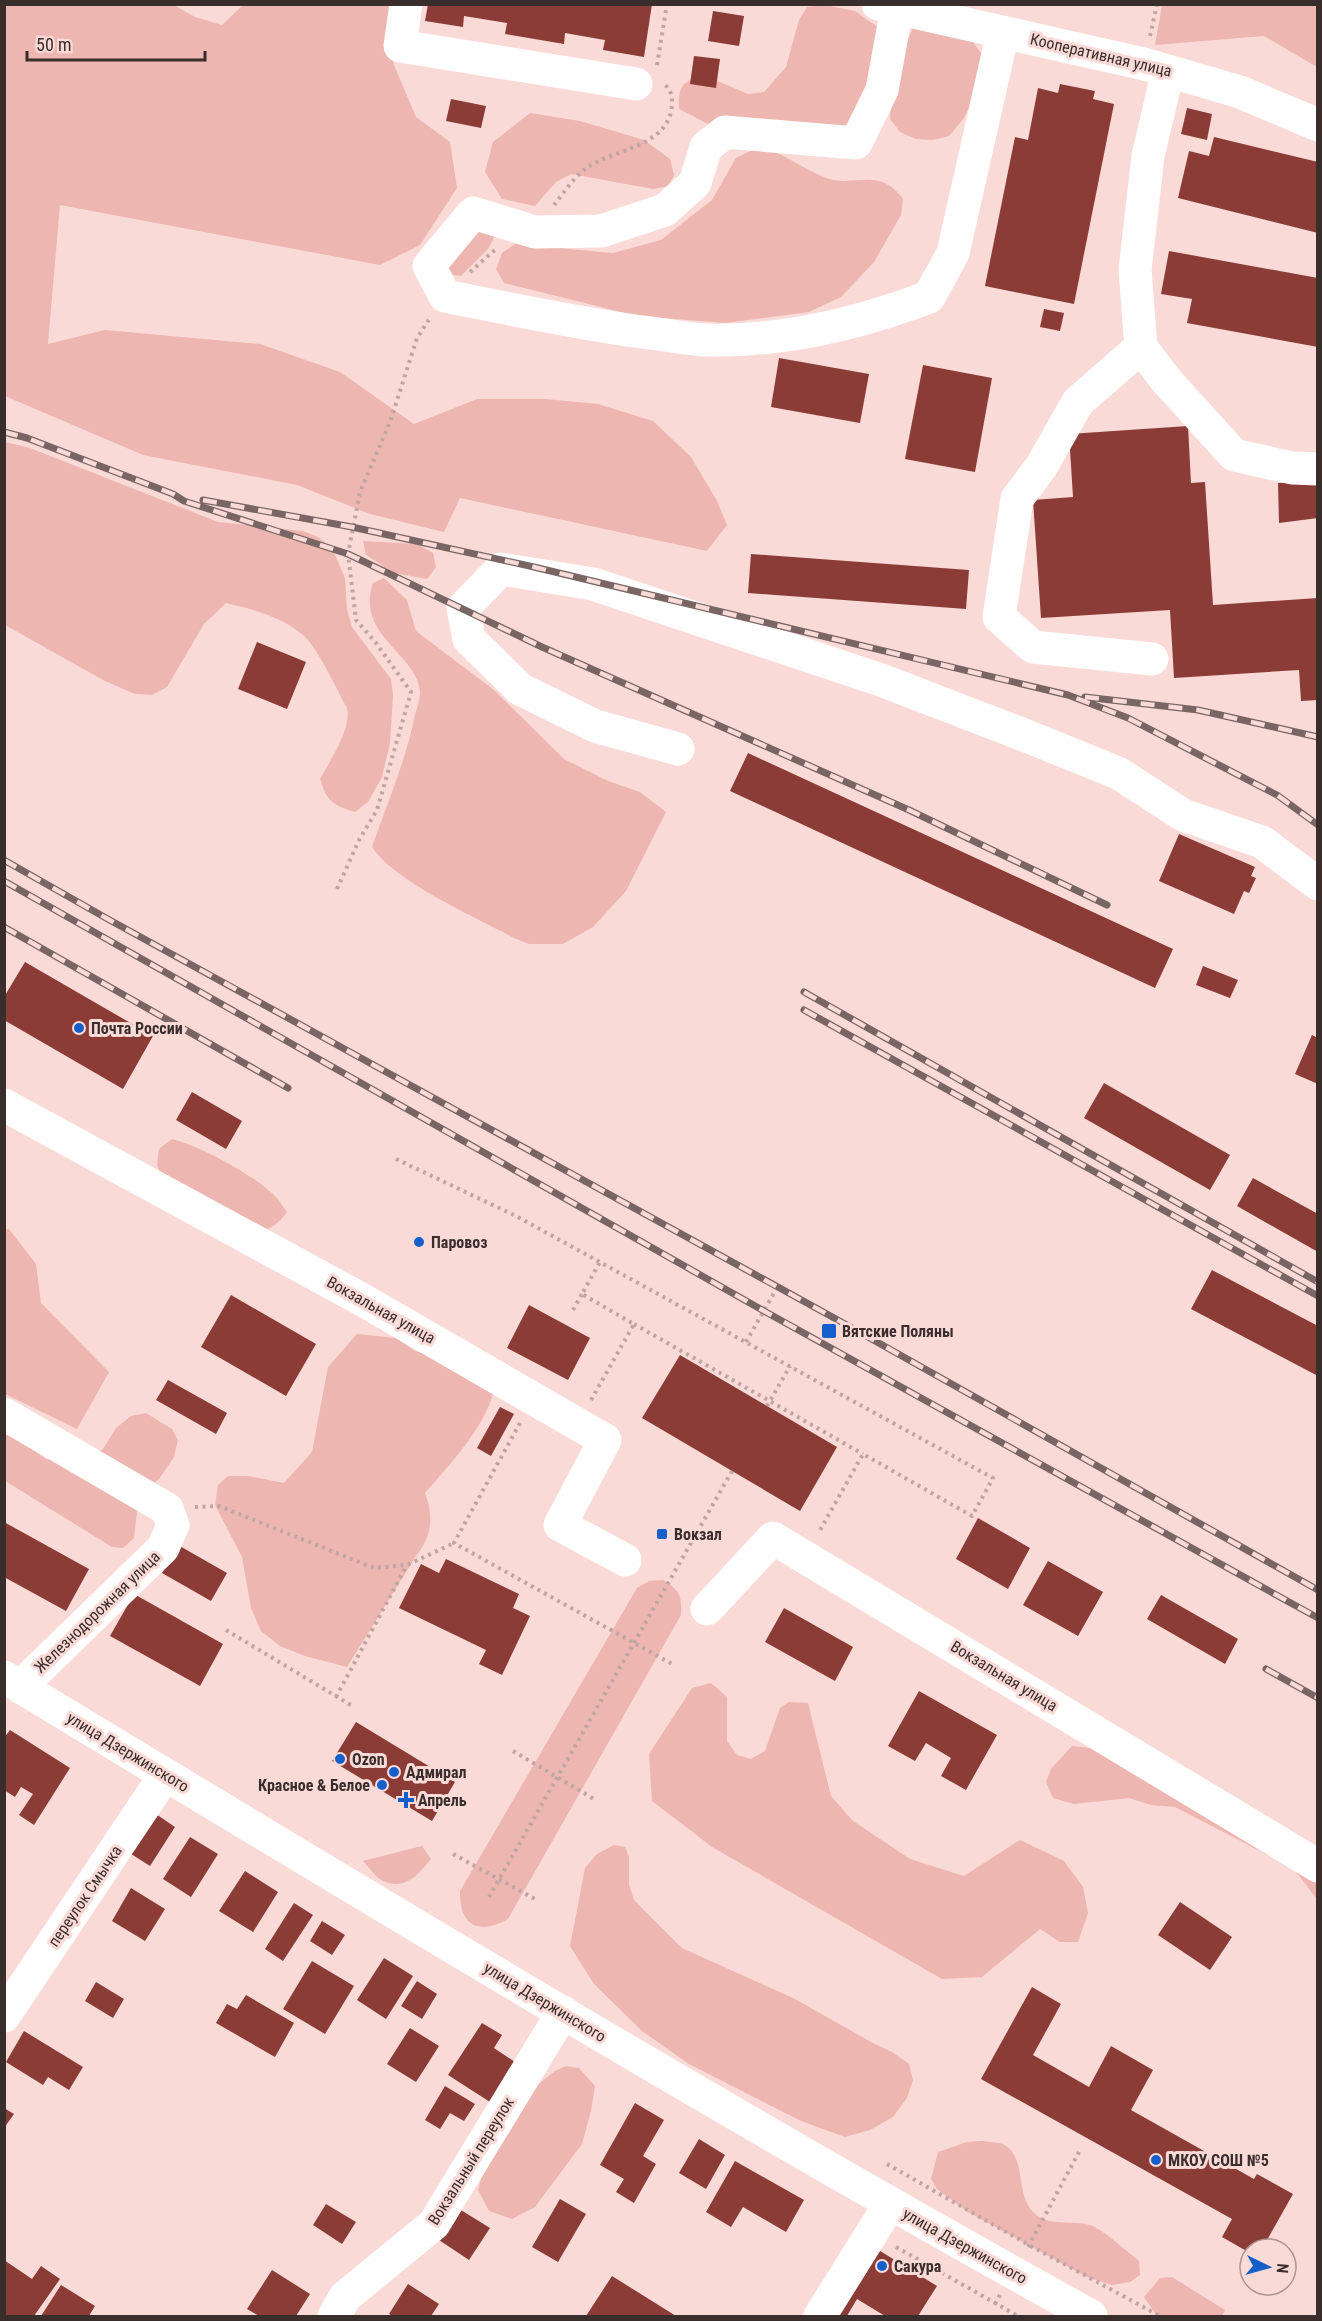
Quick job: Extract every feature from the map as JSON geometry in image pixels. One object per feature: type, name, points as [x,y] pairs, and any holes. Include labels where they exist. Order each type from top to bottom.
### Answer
[{"type":"street","points":[[406,4],[400,46],[649,77]]},
{"type":"street","points":[[888,6],[882,90],[856,143],[725,132],[706,147],[695,183],[665,210],[602,231],[535,231],[473,213],[429,266],[445,296],[582,324],[704,340],[758,339],[816,329],[882,315],[928,297],[953,253],[1003,32]]},
{"type":"street","name":"Кооперативная улица","points":[[888,6],[1168,71],[1240,92],[1317,125]]},
{"type":"street","points":[[1168,71],[1148,156],[1135,270],[1142,347],[1165,379],[1234,455],[1292,468],[1317,469]]},
{"type":"street","points":[[1142,347],[1078,402],[1041,466],[1017,499],[999,616],[1033,647],[1152,659]]},
{"type":"street","points":[[678,749],[595,726],[520,689],[469,639],[463,608],[501,569],[592,584],[882,680],[1118,773],[1183,815],[1262,842],[1317,884]]},
{"type":"street","name":"Вокзальная улица","points":[[4,1105],[218,1220],[605,1440],[560,1525],[625,1560]]},
{"type":"street","points":[[4,1414],[167,1509]]},
{"type":"street","name":"Железнодорожная улица","points":[[12,1682],[163,1548],[172,1525],[167,1509]]},
{"type":"street","name":"Вокзальная улица","points":[[707,1609],[773,1538],[1317,1866]]},
{"type":"street","name":"улица Дзержинского","points":[[12,1682],[563,2012],[891,2204],[1091,2316]]},
{"type":"street","name":"переулок Смычка","points":[[4,2016],[165,1775]]},
{"type":"street","name":"Вокзальный переулок","points":[[334,2316],[345,2297],[434,2224],[563,2012]]},
{"type":"street","points":[[820,2316],[891,2204]]},
{"type":"path","points":[[337,890],[359,840],[377,810],[411,693],[376,643],[356,620],[348,554],[360,492],[390,422],[417,338],[445,296],[520,227],[553,206],[585,169],[656,136],[671,117],[673,100],[668,87],[649,77],[667,4]]},
{"type":"path","points":[[396,1159],[516,1216],[993,1478],[972,1516],[582,1294]]},
{"type":"path","points":[[573,1310],[600,1262]]},
{"type":"path","points":[[746,1342],[774,1293]]},
{"type":"path","points":[[577,1424],[634,1324]]},
{"type":"path","points":[[767,1406],[790,1366]]},
{"type":"path","points":[[167,1509],[219,1506],[374,1568],[407,1565],[454,1543],[534,1398]]},
{"type":"path","points":[[805,1557],[863,1454]]},
{"type":"path","points":[[489,1897],[732,1471]]},
{"type":"path","points":[[454,1543],[674,1665]]},
{"type":"path","points":[[336,1697],[407,1565]]},
{"type":"path","points":[[226,1630],[354,1707]]},
{"type":"path","points":[[513,1751],[594,1799]]},
{"type":"path","points":[[453,1854],[535,1899]]},
{"type":"path","points":[[995,2304],[1079,2152]]},
{"type":"path","points":[[887,2164],[1160,2316]]},
{"type":"path","points":[[872,2234],[1018,2316]]},
{"type":"shaded area","points":[[5,5],[174,5],[195,17],[222,25],[243,5],[395,5],[387,32],[394,65],[416,117],[450,142],[457,188],[420,245],[380,265],[60,205],[48,344],[105,330],[260,344],[340,372],[414,424],[477,399],[545,399],[598,404],[653,421],[691,457],[717,501],[727,525],[707,551],[460,498],[444,532],[370,514],[297,485],[143,455],[5,396]]},
{"type":"shaded area","points":[[825,5],[855,11],[882,30],[879,64],[845,130],[708,124],[679,109],[679,95],[683,86],[690,80],[703,75],[748,94],[764,92],[786,67],[799,20],[807,7]]},
{"type":"shaded area","points":[[1162,5],[1317,5],[1317,67],[1264,36],[1155,45]]},
{"type":"shaded area","points":[[913,28],[972,41],[982,54],[979,87],[964,118],[949,136],[933,140],[916,139],[900,132],[890,119],[894,71]]},
{"type":"shaded area","points":[[530,113],[580,121],[644,140],[670,159],[674,175],[668,186],[653,189],[571,174],[556,182],[535,206],[502,199],[485,172],[493,142]]},
{"type":"shaded area","points":[[767,149],[826,178],[847,181],[876,180],[885,183],[903,199],[901,215],[874,262],[841,297],[809,312],[725,323],[637,316],[504,283],[496,269],[502,253],[515,244],[613,253],[661,240],[712,200],[736,158],[750,151]]},
{"type":"shaded area","points":[[471,226],[495,236],[488,249],[461,276],[445,274]]},
{"type":"shaded area","points":[[5,442],[30,448],[218,522],[303,531],[318,537],[332,548],[345,578],[347,610],[352,627],[391,679],[393,695],[390,743],[382,777],[368,802],[355,812],[336,805],[325,793],[320,779],[343,735],[348,716],[347,708],[312,645],[299,632],[280,620],[226,603],[204,624],[167,687],[152,695],[135,694],[105,681],[5,625]]},
{"type":"shaded area","points":[[363,541],[417,544],[433,553],[436,567],[427,579],[394,573],[366,555]]},
{"type":"shaded area","points":[[384,578],[407,600],[416,631],[494,690],[564,759],[608,781],[640,792],[666,812],[626,891],[593,927],[563,944],[529,944],[514,938],[417,886],[383,860],[372,847],[407,749],[420,692],[409,666],[379,630],[372,617],[370,601],[373,583]]},
{"type":"shaded area","points":[[172,1139],[197,1148],[242,1171],[267,1189],[287,1212],[277,1223],[264,1230],[160,1173],[157,1165],[159,1149]]},
{"type":"shaded area","points":[[9,1229],[36,1264],[41,1303],[109,1372],[77,1429],[5,1394],[4,1230]]},
{"type":"shaded area","points":[[357,1334],[396,1338],[415,1351],[438,1358],[493,1394],[473,1434],[425,1493],[430,1510],[430,1526],[425,1541],[347,1667],[305,1656],[280,1646],[261,1631],[251,1608],[242,1557],[215,1505],[218,1485],[228,1476],[249,1476],[284,1483],[312,1452],[328,1367]]},
{"type":"shaded area","points":[[146,1413],[172,1429],[178,1440],[174,1457],[159,1479],[139,1494],[134,1538],[123,1548],[112,1547],[5,1481],[4,1429],[46,1459],[81,1461],[103,1449],[116,1428],[131,1416]]},
{"type":"shaded area","points":[[663,1580],[679,1594],[681,1615],[508,1919],[488,1927],[472,1924],[463,1912],[460,1891],[637,1588],[649,1581]]},
{"type":"shaded area","points":[[711,1683],[727,1697],[727,1741],[737,1755],[751,1759],[765,1751],[780,1708],[789,1702],[808,1703],[831,1796],[853,1821],[910,1859],[964,1876],[1020,1840],[1064,1861],[1083,1887],[1088,1913],[1078,1942],[1060,1942],[1040,1929],[982,1977],[942,1979],[712,1847],[652,1801],[649,1754],[692,1688]]},
{"type":"shaded area","points":[[1072,1746],[1121,1751],[1317,1863],[1317,1899],[1293,1868],[1175,1807],[1151,1805],[1129,1798],[1074,1804],[1053,1798],[1046,1782],[1051,1769]]},
{"type":"shaded area","points":[[614,1845],[625,1847],[629,1857],[629,1885],[634,1900],[682,1948],[795,1999],[892,2052],[909,2064],[913,2080],[907,2098],[893,2117],[870,2130],[845,2137],[801,2121],[689,2064],[642,2031],[594,1984],[570,1946],[585,1868],[597,1854]]},
{"type":"shaded area","points":[[422,1846],[431,1859],[411,1879],[398,1884],[383,1881],[363,1861]]},
{"type":"shaded area","points":[[566,2066],[579,2068],[595,2086],[582,2144],[535,2207],[512,2219],[489,2211],[478,2190],[484,2167],[536,2086],[555,2071]]},
{"type":"shaded area","points":[[982,2141],[1003,2144],[1012,2151],[1019,2168],[1024,2196],[1033,2212],[1046,2220],[1095,2227],[1139,2261],[1140,2275],[1130,2282],[1112,2285],[1089,2278],[968,2212],[937,2189],[931,2179],[938,2152],[967,2142]]},
{"type":"shaded area","points":[[1172,2277],[1225,2310],[1222,2316],[1157,2316],[1144,2297],[1160,2278]]},
{"type":"building","points":[[428,4],[652,4],[644,57],[603,50],[605,40],[565,33],[564,44],[505,34],[507,23],[464,16],[463,27],[425,21]]},
{"type":"building","points":[[713,11],[744,16],[739,46],[708,41]]},
{"type":"building","points":[[694,56],[720,59],[716,88],[690,84]]},
{"type":"building","points":[[1060,84],[1095,91],[1093,99],[1114,104],[1074,304],[985,286],[1015,137],[1028,140],[1038,88],[1058,93]]},
{"type":"building","points":[[451,99],[486,106],[481,128],[446,121]]},
{"type":"building","points":[[1187,108],[1212,114],[1207,140],[1181,134]]},
{"type":"building","points":[[1214,137],[1318,162],[1318,233],[1178,198],[1189,151],[1209,156]]},
{"type":"building","points":[[1169,251],[1318,278],[1318,347],[1187,323],[1192,299],[1161,294]]},
{"type":"building","points":[[1044,309],[1064,313],[1060,331],[1040,327]]},
{"type":"building","points":[[779,358],[869,374],[860,423],[771,407]]},
{"type":"building","points":[[923,365],[992,378],[975,472],[905,459]]},
{"type":"building","points":[[1188,426],[1191,483],[1205,482],[1213,605],[1318,598],[1318,700],[1301,701],[1299,670],[1174,678],[1170,610],[1041,618],[1033,500],[1073,497],[1069,434]]},
{"type":"building","points":[[1318,480],[1318,518],[1279,523],[1278,483]]},
{"type":"building","points":[[751,554],[969,570],[966,609],[748,593]]},
{"type":"building","points":[[257,642],[306,662],[287,709],[238,689]]},
{"type":"building","points":[[748,753],[1173,949],[1155,988],[730,791]]},
{"type":"building","points":[[1179,834],[1255,867],[1251,876],[1256,878],[1249,893],[1244,891],[1234,914],[1159,881]]},
{"type":"building","name":"Почта России","points":[[25,962],[153,1036],[123,1089],[4,1020],[4,997]]},
{"type":"building","points":[[1203,966],[1238,980],[1230,998],[1196,985]]},
{"type":"building","points":[[1312,1035],[1318,1038],[1318,1084],[1295,1074]]},
{"type":"building","points":[[1104,1083],[1230,1155],[1210,1190],[1084,1118]]},
{"type":"building","points":[[192,1092],[242,1121],[226,1149],[176,1120]]},
{"type":"building","points":[[1253,1178],[1318,1214],[1318,1252],[1237,1206]]},
{"type":"building","points":[[1212,1270],[1318,1326],[1318,1376],[1191,1309]]},
{"type":"building","points":[[231,1295],[316,1344],[286,1396],[201,1347]]},
{"type":"building","points":[[529,1305],[590,1338],[568,1380],[507,1348]]},
{"type":"building","points":[[680,1355],[837,1447],[800,1511],[642,1418]]},
{"type":"building","points":[[168,1380],[227,1413],[216,1434],[156,1400]]},
{"type":"building","points":[[500,1407],[514,1414],[491,1456],[477,1448]]},
{"type":"building","points":[[978,1518],[1030,1548],[1008,1589],[956,1559]]},
{"type":"building","points":[[4,1522],[89,1569],[66,1611],[4,1577]]},
{"type":"building","points":[[178,1545],[227,1573],[211,1601],[162,1573]]},
{"type":"building","points":[[446,1559],[519,1594],[513,1608],[530,1616],[502,1675],[479,1664],[486,1650],[399,1608],[421,1564],[439,1573]]},
{"type":"building","points":[[1048,1561],[1103,1592],[1078,1636],[1023,1605]]},
{"type":"building","points":[[134,1594],[223,1644],[200,1686],[110,1636]]},
{"type":"building","points":[[1161,1595],[1238,1639],[1225,1664],[1147,1619]]},
{"type":"building","points":[[784,1608],[853,1647],[835,1681],[765,1642]]},
{"type":"building","points":[[919,1691],[997,1735],[966,1790],[941,1776],[951,1758],[926,1743],[915,1761],[888,1746]]},
{"type":"building","name":"Адмирал","points":[[356,1722],[455,1782],[432,1821],[332,1761]]},
{"type":"building","points":[[10,1730],[70,1768],[34,1825],[19,1815],[33,1794],[21,1787],[15,1797],[4,1790],[4,1738]]},
{"type":"building","points":[[153,1812],[175,1827],[150,1866],[128,1852]]},
{"type":"building","points":[[190,1837],[218,1854],[191,1897],[163,1879]]},
{"type":"building","points":[[245,1871],[278,1892],[253,1932],[219,1911]]},
{"type":"building","points":[[131,1888],[165,1909],[145,1941],[112,1921]]},
{"type":"building","points":[[1180,1902],[1232,1937],[1210,1970],[1158,1935]]},
{"type":"building","points":[[294,1903],[313,1915],[283,1961],[265,1949]]},
{"type":"building","points":[[322,1921],[345,1935],[332,1955],[310,1941]]},
{"type":"building","points":[[384,1958],[413,1976],[386,2019],[357,2000]]},
{"type":"building","points":[[312,1961],[354,1986],[325,2034],[283,2009]]},
{"type":"building","points":[[417,1981],[437,1994],[422,2019],[401,2006]]},
{"type":"building","points":[[96,1982],[124,1999],[113,2018],[85,2001]]},
{"type":"building","name":"МКОУ СОШ №5","points":[[1032,1987],[1061,2004],[1033,2055],[1089,2087],[1111,2046],[1153,2070],[1131,2110],[1254,2179],[1257,2174],[1293,2194],[1269,2237],[1238,2237],[1238,2246],[1222,2237],[1232,2219],[981,2079]]},
{"type":"building","points":[[246,1995],[294,2023],[275,2057],[216,2023],[227,2004],[237,2009]]},
{"type":"building","points":[[482,2023],[502,2035],[494,2048],[515,2062],[490,2102],[448,2075]]},
{"type":"building","points":[[410,2028],[439,2046],[416,2082],[387,2064]]},
{"type":"building","points":[[24,2031],[83,2067],[69,2090],[48,2077],[43,2085],[6,2062]]},
{"type":"building","points":[[445,2086],[475,2104],[464,2121],[450,2113],[440,2129],[425,2120]]},
{"type":"building","points":[[635,2103],[664,2120],[643,2156],[656,2164],[634,2203],[616,2192],[624,2179],[600,2165]]},
{"type":"building","points":[[4,2108],[14,2114],[4,2128]]},
{"type":"building","points":[[699,2139],[725,2155],[706,2189],[679,2173]]},
{"type":"building","points":[[735,2161],[804,2200],[786,2232],[743,2207],[731,2227],[706,2212]]},
{"type":"building","points":[[560,2199],[586,2214],[558,2262],[532,2247]]},
{"type":"building","points":[[326,2204],[356,2222],[342,2244],[313,2225]]},
{"type":"building","points":[[456,2207],[490,2228],[469,2260],[436,2238]]},
{"type":"building","name":"Сакура","points":[[872,2246],[937,2286],[918,2316],[885,2316],[857,2299],[847,2316],[829,2316]]},
{"type":"building","points":[[4,2260],[32,2279],[41,2266],[60,2279],[34,2316],[4,2314]]},
{"type":"building","points":[[272,2270],[310,2294],[296,2316],[259,2316],[247,2309]]},
{"type":"building","points":[[612,2276],[676,2316],[586,2316]]},
{"type":"building","points":[[408,2284],[439,2304],[431,2316],[393,2316],[389,2314]]},
{"type":"building","points":[[61,2285],[95,2306],[89,2316],[41,2316]]},
{"type":"railway","points":[[4,432],[27,438],[173,494],[184,501],[348,554],[542,647],[909,810],[1107,905]]},
{"type":"railway","points":[[203,500],[352,527],[534,567],[1068,695],[1128,718],[1277,795],[1318,825]]},
{"type":"railway","points":[[1085,697],[1198,710],[1318,737]]},
{"type":"railway","points":[[4,860],[836,1319],[1318,1590]]},
{"type":"railway","points":[[4,881],[764,1311],[1318,1618]]},
{"type":"railway","points":[[4,927],[288,1088]]},
{"type":"railway","points":[[804,992],[1318,1282]]},
{"type":"railway","points":[[804,1010],[1318,1296]]},
{"type":"railway","points":[[1266,1669],[1318,1698]]},
{"type":"place","name":"Почта России","points":[[79,1028]]},
{"type":"place","name":"Паровоз","points":[[419,1242]]},
{"type":"place","name":"Вятские Поляны","points":[[829,1331]]},
{"type":"place","name":"Вокзал","points":[[662,1534]]},
{"type":"place","name":"Ozon","points":[[340,1759]]},
{"type":"place","name":"Адмирал","points":[[394,1772]]},
{"type":"place","name":"Красное & Белое","points":[[382,1785]]},
{"type":"place","name":"Апрель","points":[[406,1800]]},
{"type":"place","name":"МКОУ СОШ №5","points":[[1156,2160]]},
{"type":"place","name":"Сакура","points":[[882,2266]]}]
